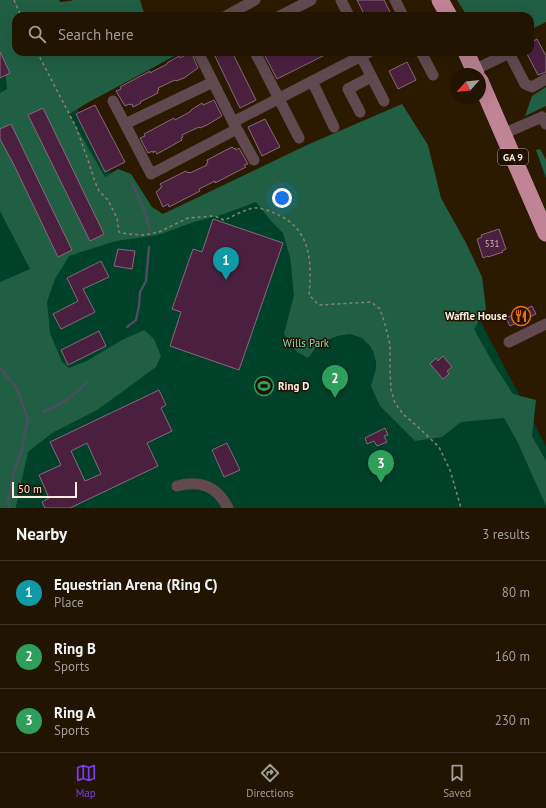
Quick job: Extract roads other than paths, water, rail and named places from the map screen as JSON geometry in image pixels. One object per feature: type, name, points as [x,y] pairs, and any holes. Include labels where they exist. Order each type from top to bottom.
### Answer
[{"type":"highway","name":"GA 9","points":[[468,56],[474,68]]},
{"type":"highway","name":"GA 9","points":[[486,95],[546,233]]},
{"type":"lane","points":[[233,12],[255,0]]},
{"type":"lane","points":[[288,12],[311,0]]},
{"type":"lane","points":[[341,0],[347,12]]},
{"type":"lane","points":[[395,0],[401,12]]},
{"type":"lane","points":[[200,56],[254,160]]},
{"type":"lane","points":[[257,56],[299,138]]},
{"type":"lane","points":[[113,101],[151,174],[235,126],[279,98],[360,56]]},
{"type":"lane","points":[[367,56],[371,77],[384,101]]},
{"type":"lane","points":[[423,56],[433,75]]},
{"type":"lane","points":[[486,69],[505,56]]},
{"type":"lane","points":[[511,56],[525,84],[532,86],[546,79]]},
{"type":"lane","points":[[360,112],[348,89],[371,77]]},
{"type":"lane","points":[[312,81],[334,127]]},
{"type":"lane","points":[[125,124],[213,82]]},
{"type":"lane","points":[[503,134],[545,119]]},
{"type":"lane","points":[[510,342],[546,324]]},
{"type":"lane","points":[[177,486],[197,484],[206,486],[217,492],[228,508]]},
{"type":"waterway","points":[[133,185],[146,215],[150,231]]},
{"type":"waterway","points":[[127,327],[136,320],[140,292],[146,281],[149,247]]},
{"type":"waterway","points":[[0,368],[16,387],[28,419],[22,449],[14,472],[8,502],[9,508]]},
{"type":"waterway","points":[[43,412],[66,400],[87,382]]},
{"type":"place","name":"Equestrian Arena (Ring C)","points":[[226,280]]},
{"type":"place","name":"Waffle House","points":[[521,316]]},
{"type":"place","name":"Ring D","points":[[264,386]]},
{"type":"place","name":"Ring B","points":[[335,398]]},
{"type":"place","name":"Ring A","points":[[381,483]]},
{"type":"park label","name":"Wills Park","points":[[306,343]]}]
